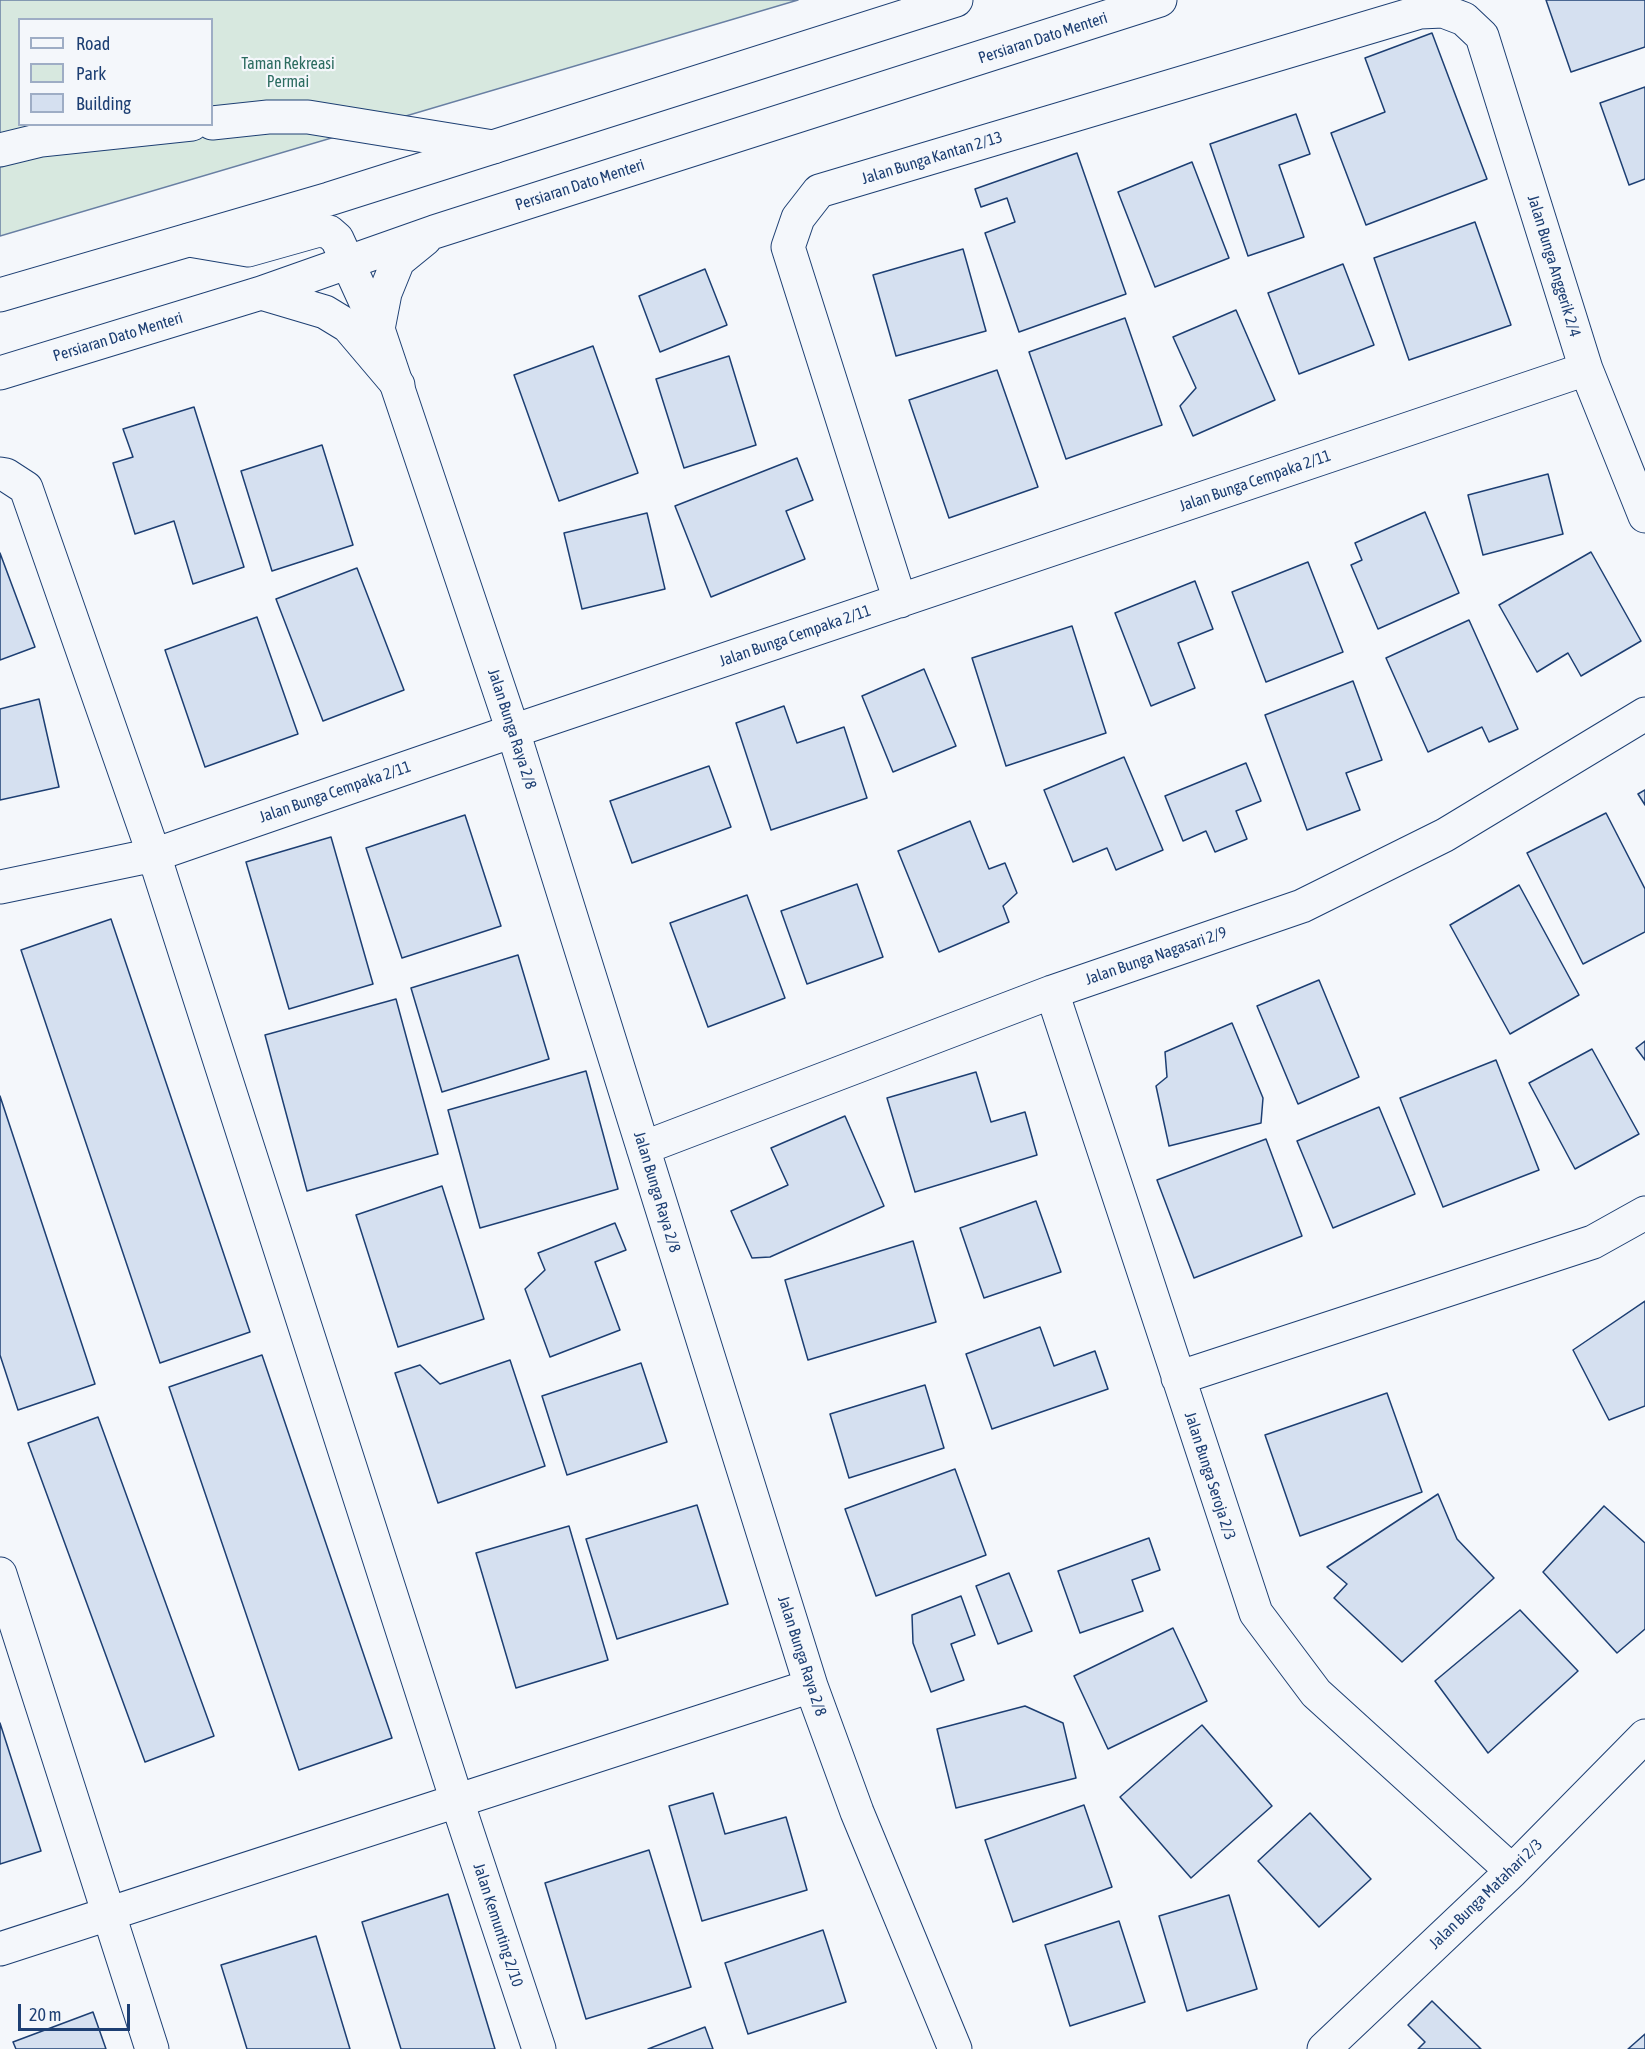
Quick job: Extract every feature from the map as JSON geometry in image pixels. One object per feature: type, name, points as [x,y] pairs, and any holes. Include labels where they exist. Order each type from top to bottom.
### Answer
[{"type":"street","points":[[0,295],[329,199],[956,0]]},
{"type":"street","name":"Persiaran Dato Menteri","points":[[0,373],[261,292],[434,232],[1160,0]]},
{"type":"street","name":"Jalan Bunga Kantan 2/13","points":[[900,601],[788,247],[798,218],[819,191],[1420,12],[1443,10],[1464,19]]},
{"type":"street","name":"Jalan Bunga Anggerik 2/4","points":[[1464,19],[1482,36],[1586,369],[1645,516]]},
{"type":"street","points":[[213,123],[268,117],[308,117],[493,147]]},
{"type":"street","points":[[0,150],[41,140],[173,126]]},
{"type":"street","name":"Jalan Bunga Raya 2/8","points":[[189,240],[248,250],[319,230],[329,232],[337,239],[378,329],[513,731],[811,1686],[857,1812],[955,2049]]},
{"type":"street","points":[[378,329],[385,293],[398,261],[434,232]]},
{"type":"street","points":[[261,292],[325,312],[348,326],[398,385]]},
{"type":"street","name":"Jalan Bunga Cempaka 2/11","points":[[0,886],[154,855],[513,731],[1586,369]]},
{"type":"street","name":"Jalan Kemunting 2/10","points":[[0,474],[6,475],[26,488],[154,855],[457,1801],[539,2049]]},
{"type":"street","name":"Jalan Bunga Nagasari 2/9","points":[[643,1148],[1052,992],[1302,906],[1445,835],[1645,714]]},
{"type":"street","name":"Jalan Bunga Seroja 2/3","points":[[1052,992],[1256,1613],[1316,1693],[1512,1871]]},
{"type":"street","points":[[1178,1378],[1593,1242],[1645,1214]]},
{"type":"street","points":[[0,1575],[152,2049]]},
{"type":"street","points":[[0,1949],[811,1686]]},
{"type":"street","name":"Jalan Bunga Matahari 2/3","points":[[1324,2049],[1512,1871],[1645,1736]]},
{"type":"green space","name":"Taman Rekreasi Permai","points":[[0,0],[798,0],[0,236]]},
{"type":"building","points":[[1546,0],[1645,0],[1645,47],[1571,72]]},
{"type":"building","points":[[1432,33],[1487,179],[1366,225],[1331,133],[1385,112],[1365,58]]},
{"type":"building","points":[[1645,87],[1645,179],[1629,185],[1600,103]]},
{"type":"building","points":[[1296,114],[1310,154],[1279,165],[1304,237],[1248,256],[1210,144]]},
{"type":"building","points":[[1077,153],[1126,294],[1019,332],[985,233],[1015,222],[1007,198],[981,207],[975,189]]},
{"type":"building","points":[[1192,162],[1229,258],[1155,287],[1118,192]]},
{"type":"building","points":[[1475,222],[1511,325],[1409,360],[1374,258]]},
{"type":"building","points":[[963,249],[986,331],[896,356],[873,275]]},
{"type":"building","points":[[1343,264],[1374,345],[1299,374],[1268,293]]},
{"type":"building","points":[[705,269],[727,325],[660,352],[639,296]]},
{"type":"building","points":[[1236,310],[1275,400],[1193,436],[1180,406],[1196,388],[1173,337]]},
{"type":"building","points":[[1125,318],[1162,425],[1066,459],[1029,352]]},
{"type":"building","points":[[593,346],[638,473],[559,501],[514,375]]},
{"type":"building","points":[[729,356],[756,445],[684,468],[656,379]]},
{"type":"building","points":[[997,370],[1038,487],[949,518],[909,400]]},
{"type":"building","points":[[194,407],[244,567],[193,584],[174,521],[135,534],[113,463],[133,457],[123,429]]},
{"type":"building","points":[[322,445],[353,545],[272,571],[241,471]]},
{"type":"building","points":[[797,458],[813,500],[786,511],[805,559],[711,597],[675,506]]},
{"type":"building","points":[[1548,474],[1563,534],[1483,555],[1468,495]]},
{"type":"building","points":[[1425,512],[1459,593],[1378,629],[1351,565],[1362,560],[1355,543]]},
{"type":"building","points":[[647,513],[665,589],[582,609],[564,533]]},
{"type":"building","points":[[1591,552],[1641,641],[1581,676],[1568,653],[1537,672],[1499,605]]},
{"type":"building","points":[[0,553],[35,647],[0,660]]},
{"type":"building","points":[[1308,562],[1343,652],[1266,682],[1232,592]]},
{"type":"building","points":[[357,568],[404,690],[323,721],[276,599]]},
{"type":"building","points":[[1195,581],[1213,629],[1178,643],[1195,688],[1151,706],[1115,613]]},
{"type":"building","points":[[257,617],[298,734],[205,767],[165,650]]},
{"type":"building","points":[[1469,620],[1518,729],[1489,742],[1482,727],[1428,752],[1386,658]]},
{"type":"building","points":[[1072,626],[1106,733],[1006,766],[972,658]]},
{"type":"building","points":[[924,669],[956,746],[893,772],[862,696]]},
{"type":"building","points":[[1353,681],[1382,760],[1346,773],[1360,810],[1307,830],[1265,715]]},
{"type":"building","points":[[39,699],[59,787],[0,800],[0,709]]},
{"type":"building","points":[[784,706],[797,743],[844,727],[867,798],[771,830],[736,723]]},
{"type":"building","points":[[1124,757],[1163,850],[1116,870],[1107,848],[1073,862],[1044,790]]},
{"type":"building","points":[[1246,763],[1261,801],[1236,811],[1247,839],[1215,852],[1206,831],[1183,841],[1165,796]]},
{"type":"building","points":[[709,766],[731,827],[632,863],[610,801]]},
{"type":"building","points":[[1645,790],[1645,805],[1638,794]]},
{"type":"building","points":[[1606,813],[1645,889],[1645,932],[1583,964],[1527,853]]},
{"type":"building","points":[[465,815],[501,926],[402,958],[366,848]]},
{"type":"building","points":[[970,821],[989,869],[1005,863],[1017,893],[1003,906],[1009,922],[939,952],[898,851]]},
{"type":"building","points":[[331,837],[373,984],[289,1009],[246,862]]},
{"type":"building","points":[[857,884],[883,957],[807,984],[781,911]]},
{"type":"building","points":[[1519,885],[1579,995],[1510,1034],[1450,925]]},
{"type":"building","points":[[747,895],[785,998],[708,1027],[670,923]]},
{"type":"building","points":[[111,919],[250,1332],[160,1363],[21,950]]},
{"type":"building","points":[[518,955],[549,1059],[442,1092],[411,988]]},
{"type":"building","points":[[1319,980],[1359,1077],[1298,1104],[1257,1006]]},
{"type":"building","points":[[396,999],[438,1154],[307,1191],[265,1035]]},
{"type":"building","points":[[1232,1023],[1263,1098],[1261,1123],[1169,1146],[1156,1086],[1167,1077],[1165,1052]]},
{"type":"building","points":[[1645,1041],[1645,1060],[1636,1048]]},
{"type":"building","points":[[1592,1049],[1639,1134],[1575,1169],[1529,1083]]},
{"type":"building","points":[[1496,1060],[1539,1170],[1443,1207],[1400,1098]]},
{"type":"building","points":[[586,1071],[618,1189],[480,1228],[448,1110]]},
{"type":"building","points":[[976,1072],[991,1122],[1025,1112],[1037,1155],[915,1192],[887,1098]]},
{"type":"building","points":[[0,1096],[95,1384],[18,1410],[0,1355]]},
{"type":"building","points":[[1379,1107],[1415,1194],[1333,1228],[1297,1141]]},
{"type":"building","points":[[845,1116],[884,1206],[770,1257],[752,1258],[731,1211],[788,1185],[771,1148]]},
{"type":"building","points":[[1266,1139],[1302,1236],[1194,1278],[1157,1180]]},
{"type":"building","points":[[442,1186],[484,1319],[398,1347],[356,1215]]},
{"type":"building","points":[[1036,1201],[1061,1272],[984,1298],[960,1228]]},
{"type":"building","points":[[615,1223],[626,1250],[595,1262],[620,1330],[550,1357],[525,1289],[545,1270],[538,1253]]},
{"type":"building","points":[[913,1241],[936,1322],[808,1360],[785,1280]]},
{"type":"building","points":[[1645,1301],[1645,1406],[1609,1420],[1573,1350]]},
{"type":"building","points":[[1040,1327],[1054,1366],[1095,1351],[1108,1389],[992,1429],[966,1354]]},
{"type":"building","points":[[262,1355],[392,1738],[299,1770],[169,1387]]},
{"type":"building","points":[[510,1360],[545,1466],[438,1503],[395,1373],[420,1365],[440,1384]]},
{"type":"building","points":[[641,1363],[667,1442],[567,1475],[542,1396]]},
{"type":"building","points":[[925,1385],[944,1448],[849,1478],[830,1414]]},
{"type":"building","points":[[1387,1393],[1422,1492],[1300,1536],[1265,1435]]},
{"type":"building","points":[[98,1417],[214,1736],[145,1762],[28,1443]]},
{"type":"building","points":[[955,1469],[986,1555],[876,1596],[845,1509]]},
{"type":"building","points":[[1438,1494],[1457,1539],[1494,1578],[1402,1662],[1334,1598],[1347,1584],[1327,1567]]},
{"type":"building","points":[[697,1505],[728,1604],[617,1639],[586,1539]]},
{"type":"building","points":[[1604,1506],[1645,1543],[1645,1629],[1617,1653],[1543,1572]]},
{"type":"building","points":[[569,1526],[608,1660],[516,1688],[476,1553]]},
{"type":"building","points":[[1149,1538],[1160,1570],[1132,1580],[1143,1611],[1080,1633],[1058,1571]]},
{"type":"building","points":[[1009,1573],[1032,1631],[998,1644],[976,1586]]},
{"type":"building","points":[[961,1596],[975,1635],[951,1644],[964,1680],[931,1692],[913,1643],[912,1615]]},
{"type":"building","points":[[1520,1610],[1578,1671],[1488,1753],[1435,1681]]},
{"type":"building","points":[[1173,1628],[1207,1701],[1108,1749],[1074,1676]]},
{"type":"building","points":[[1025,1706],[1063,1723],[1076,1778],[956,1808],[937,1729]]},
{"type":"building","points":[[0,1723],[41,1851],[0,1864]]},
{"type":"building","points":[[1202,1725],[1272,1806],[1191,1878],[1120,1797]]},
{"type":"building","points":[[713,1793],[725,1834],[786,1817],[807,1890],[702,1921],[669,1806]]},
{"type":"building","points":[[1084,1805],[1112,1887],[1013,1922],[985,1840]]},
{"type":"building","points":[[1310,1813],[1371,1879],[1319,1927],[1258,1861]]},
{"type":"building","points":[[649,1850],[691,1987],[586,2019],[545,1883]]},
{"type":"building","points":[[448,1894],[495,2049],[401,2049],[362,1922]]},
{"type":"building","points":[[1229,1895],[1257,1989],[1187,2011],[1159,1916]]},
{"type":"building","points":[[1119,1921],[1145,2002],[1070,2026],[1045,1945]]},
{"type":"building","points":[[823,1930],[846,2002],[748,2034],[725,1963]]},
{"type":"building","points":[[316,1936],[350,2049],[247,2049],[221,1965]]},
{"type":"building","points":[[1432,2001],[1481,2049],[1418,2049],[1425,2042],[1408,2025]]},
{"type":"building","points":[[93,2012],[106,2049],[16,2049],[13,2042]]},
{"type":"building","points":[[705,2027],[713,2049],[648,2049]]},
{"type":"building","points":[[1645,2034],[1645,2049],[1628,2049]]}]
